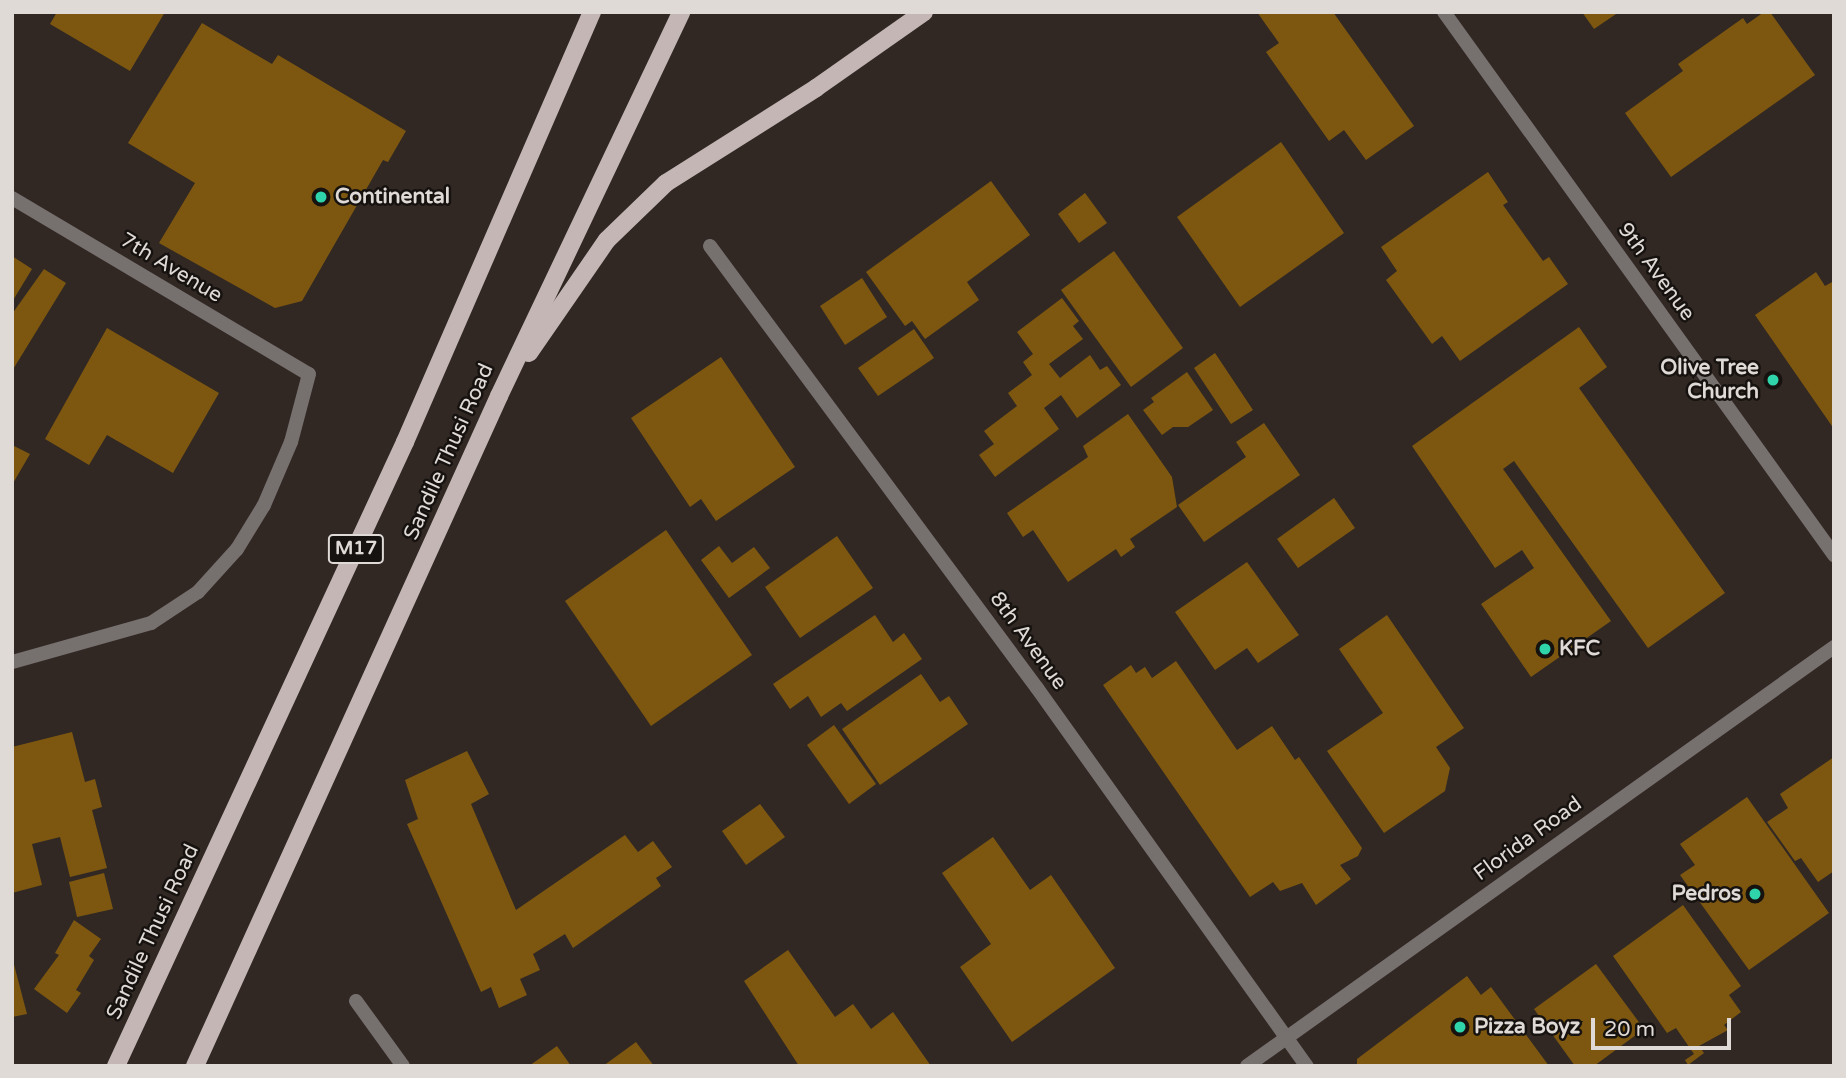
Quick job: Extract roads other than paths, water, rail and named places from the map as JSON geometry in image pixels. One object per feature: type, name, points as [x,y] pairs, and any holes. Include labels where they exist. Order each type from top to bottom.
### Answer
[{"type":"main road","name":"Sandile Thusi Road","points":[[116,1066],[405,442],[592,12]]},
{"type":"main road","name":"Sandile Thusi Road","points":[[195,1066],[499,396],[681,12]]},
{"type":"main road","points":[[499,396],[607,240],[666,183],[817,88],[924,12]]},
{"type":"street","name":"9th Avenue","points":[[1444,12],[1834,555]]},
{"type":"street","name":"7th Avenue","points":[[12,198],[309,374],[291,442],[264,505],[237,549],[198,592],[151,623],[12,662]]},
{"type":"street","name":"8th Avenue","points":[[710,246],[1037,688],[1307,1066]]},
{"type":"street","name":"Florida Road","points":[[1247,1066],[1834,646]]},
{"type":"street","points":[[356,1001],[403,1066]]},
{"type":"place","name":"Continental","points":[[321,197]]},
{"type":"place","name":"Olive Tree Church","points":[[1773,380]]},
{"type":"place","name":"KFC","points":[[1545,649]]},
{"type":"place","name":"Pedros","points":[[1755,894]]},
{"type":"place","name":"Pizza Boyz","points":[[1460,1027]]}]
